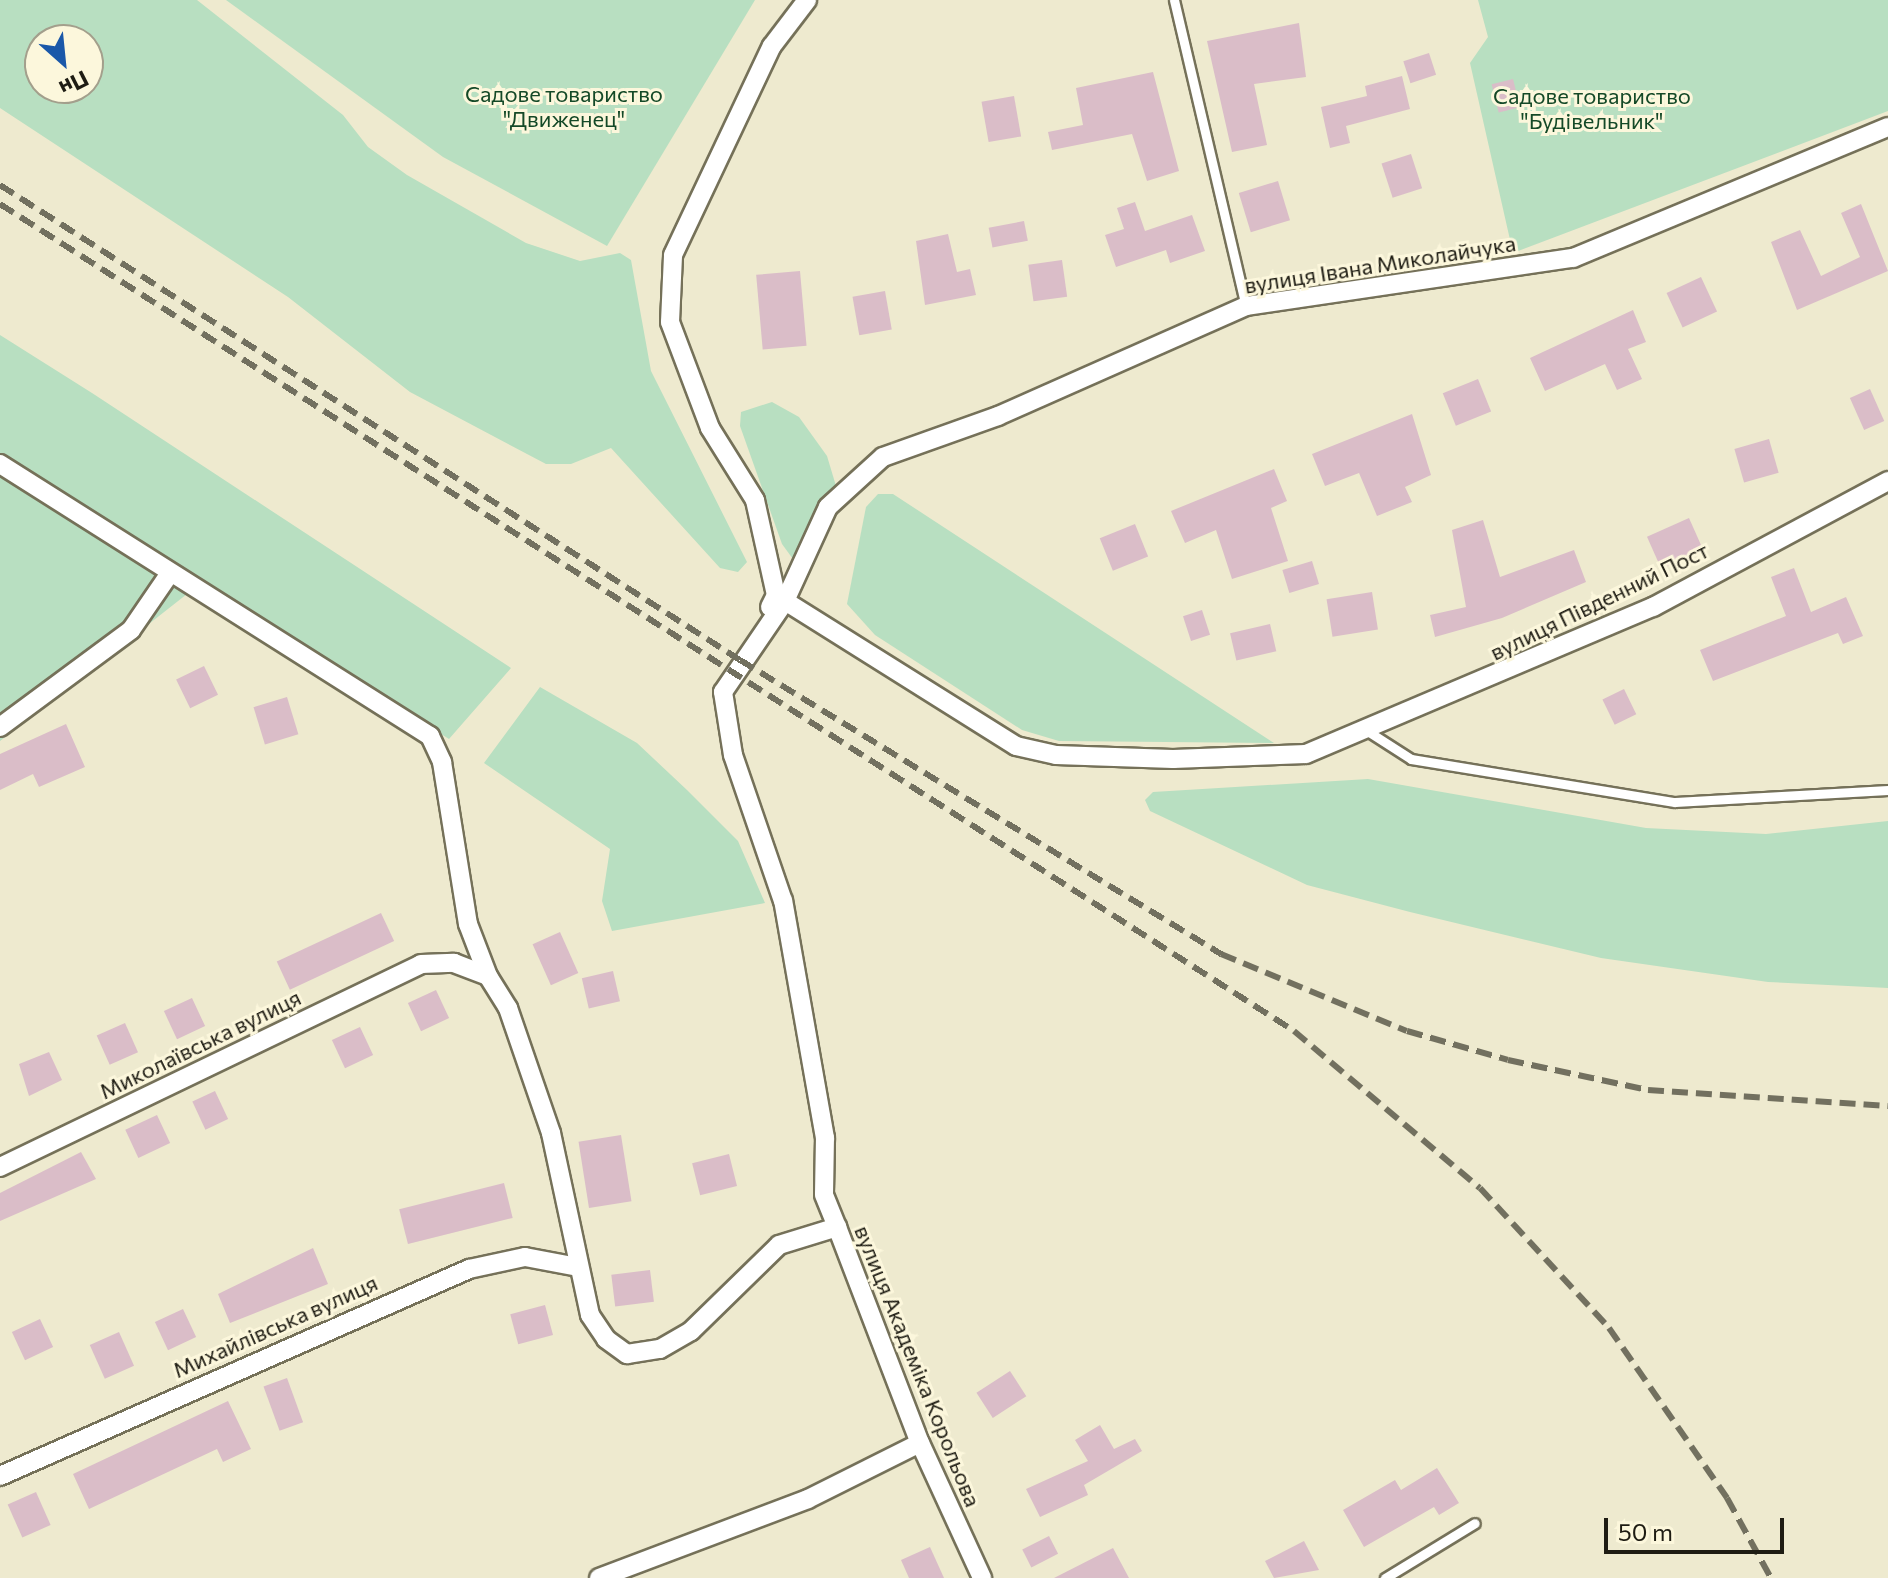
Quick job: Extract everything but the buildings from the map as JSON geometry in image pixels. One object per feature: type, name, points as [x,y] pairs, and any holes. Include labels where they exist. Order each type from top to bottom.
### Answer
[{"type":"street","points":[[807,0],[772,46],[673,255],[670,322],[686,377],[755,500],[780,598],[723,692],[724,722],[783,901],[825,1138],[824,1194],[837,1227]]},
{"type":"street","name":"вулиця Івана Миколайчука","points":[[780,598],[828,507],[883,457],[998,416],[1246,306],[1573,258],[1888,127]]},
{"type":"street","name":"вулиця Академіка Корольова","points":[[0,464],[430,736],[442,762],[468,924],[488,976],[508,1008],[551,1133],[590,1315],[606,1339],[627,1354],[660,1349],[691,1331],[779,1245],[837,1227],[920,1443],[982,1578]]},
{"type":"street","name":"вулиця Південний Пост","points":[[780,598],[1016,746],[1056,755],[1260,757],[1306,754],[1369,732],[1653,607],[1888,481]]},
{"type":"street","points":[[0,727],[131,630],[170,573]]},
{"type":"street","name":"Миколаївська вулиця","points":[[0,1167],[421,964],[454,963],[488,976]]},
{"type":"street","name":"Михайлівська вулиця","points":[[0,1476],[469,1269],[525,1257],[578,1267]]},
{"type":"street","points":[[599,1578],[808,1499],[920,1443]]},
{"type":"lane","points":[[1174,0],[1246,306]]},
{"type":"lane","points":[[1369,732],[1411,759],[1675,802],[1888,790]]},
{"type":"lane","points":[[1385,1578],[1475,1523]]},
{"type":"green space","points":[[0,0],[197,0],[343,115],[368,147],[407,175],[526,243],[580,261],[620,253],[631,260],[651,371],[747,562],[738,572],[720,568],[611,448],[571,464],[546,464],[410,392],[288,297],[0,108]]},
{"type":"green space","name":"Садове товариство \"Движенец\"","points":[[226,0],[755,0],[607,246],[443,157]]},
{"type":"green space","name":"Садове товариство \"Будівельник\"","points":[[1478,0],[1888,0],[1888,111],[1513,253],[1470,63],[1488,37]]},
{"type":"green space","points":[[0,335],[511,668],[449,739],[201,583],[0,741]]},
{"type":"green space","points":[[772,402],[799,417],[827,456],[836,486],[798,566],[782,544],[740,426],[741,412]]},
{"type":"green space","points":[[878,494],[893,494],[1274,743],[1059,741],[1022,730],[875,635],[847,604],[866,507]]},
{"type":"green space","points":[[540,687],[637,743],[687,790],[738,841],[765,903],[612,931],[602,901],[610,849],[484,763]]},
{"type":"green space","points":[[1368,779],[1646,828],[1766,834],[1888,821],[1888,988],[1768,982],[1601,958],[1410,912],[1307,885],[1150,811],[1145,800],[1153,792]]},
{"type":"railway","points":[[0,185],[740,660],[1221,954],[1407,1031],[1508,1060],[1648,1090],[1888,1106]]},
{"type":"railway","points":[[0,204],[1294,1031],[1480,1188],[1609,1328],[1727,1498],[1771,1578]]}]
